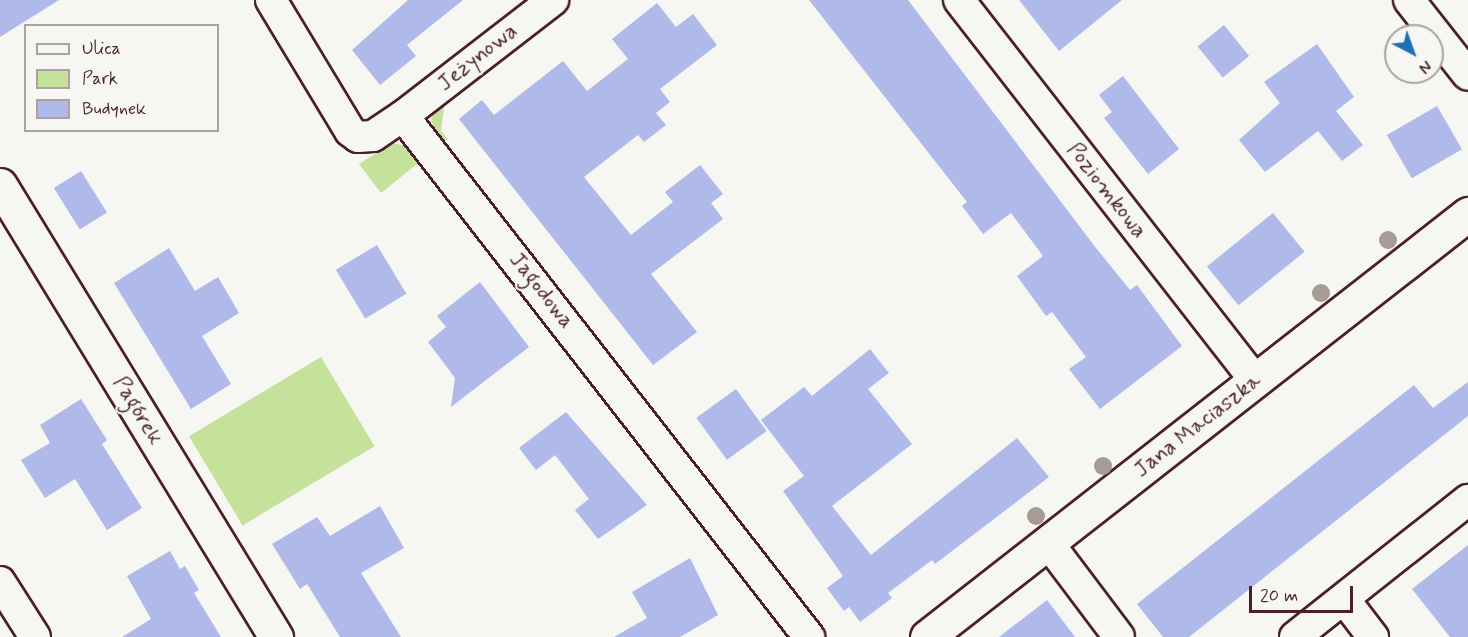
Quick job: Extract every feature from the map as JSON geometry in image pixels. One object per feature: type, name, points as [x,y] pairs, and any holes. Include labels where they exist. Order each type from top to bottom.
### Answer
[{"type":"street","points":[[271,0],[350,131],[358,137],[373,136],[402,116]]},
{"type":"street","name":"Jeżynowa","points":[[402,116],[553,0]]},
{"type":"street","name":"Poziomkowa","points":[[959,0],[1255,380]]},
{"type":"street","points":[[1409,0],[1468,75]]},
{"type":"street","name":"Jagodowa","points":[[402,116],[809,637]]},
{"type":"street","name":"Pagórek","points":[[0,185],[276,637]]},
{"type":"street","name":"Jana Maciaszka","points":[[927,637],[1049,544],[1468,214]]},
{"type":"street","points":[[1295,637],[1468,500]]},
{"type":"street","points":[[1049,544],[1119,637]]},
{"type":"street","points":[[0,582],[35,637]]},
{"type":"street","points":[[1344,599],[1373,637]]},
{"type":"green space","points":[[445,101],[441,131],[448,139],[442,144],[431,120],[437,105]]},
{"type":"green space","points":[[392,143],[409,146],[423,159],[381,193],[359,164]]},
{"type":"green space","points":[[321,357],[375,446],[243,525],[189,436]]},
{"type":"building","points":[[0,0],[59,0],[0,37]]},
{"type":"building","points":[[408,0],[463,0],[407,45],[416,56],[380,85],[352,50]]},
{"type":"building","points":[[809,0],[908,0],[1096,248],[1130,290],[1137,285],[1182,346],[1100,409],[1069,369],[1086,357],[1052,312],[1046,316],[1017,276],[1043,256],[1011,213],[983,234],[962,206],[967,202]]},
{"type":"building","points":[[1019,0],[1122,0],[1059,51]]},
{"type":"building","points":[[657,3],[676,27],[693,14],[717,45],[660,89],[670,102],[656,113],[666,125],[644,142],[638,135],[584,177],[631,235],[673,202],[665,192],[700,165],[723,194],[711,203],[723,219],[651,274],[697,332],[653,365],[459,119],[482,100],[494,115],[563,61],[587,91],[628,59],[612,39]]},
{"type":"building","points":[[1224,25],[1249,56],[1223,77],[1198,46]]},
{"type":"building","points":[[1317,44],[1354,97],[1336,111],[1363,145],[1342,161],[1318,131],[1265,172],[1239,140],[1280,103],[1264,82]]},
{"type":"building","points":[[1123,76],[1179,149],[1148,174],[1104,118],[1112,112],[1099,95]]},
{"type":"building","points":[[1437,106],[1462,149],[1412,178],[1387,135]]},
{"type":"building","points":[[81,171],[107,213],[80,230],[54,188]]},
{"type":"building","points":[[1273,213],[1304,252],[1238,305],[1207,266]]},
{"type":"building","points":[[377,245],[406,294],[365,319],[336,270]]},
{"type":"building","points":[[169,248],[195,291],[218,277],[239,313],[202,336],[231,384],[191,409],[114,283]]},
{"type":"building","points":[[480,282],[529,347],[451,407],[455,378],[428,342],[446,327],[437,316]]},
{"type":"building","points":[[870,349],[889,373],[868,389],[912,444],[832,506],[871,555],[1017,438],[1049,477],[935,564],[932,560],[888,593],[892,598],[860,622],[849,607],[844,611],[827,588],[843,576],[783,491],[804,476],[761,420],[804,387],[812,396]]},
{"type":"building","points":[[1468,382],[1468,416],[1189,637],[1163,637],[1137,604],[1414,385],[1433,408]]},
{"type":"building","points":[[736,389],[767,431],[727,460],[696,418]]},
{"type":"building","points":[[81,399],[107,440],[102,444],[142,508],[107,530],[75,479],[45,498],[21,460],[50,443],[40,425]]},
{"type":"building","points":[[566,412],[647,505],[598,539],[575,510],[589,499],[555,455],[536,470],[519,448]]},
{"type":"building","points":[[380,506],[404,548],[361,573],[401,637],[340,637],[307,584],[300,589],[272,544],[317,517],[330,536]]},
{"type":"building","points":[[1468,545],[1468,637],[1450,637],[1412,589]]},
{"type":"building","points":[[170,551],[180,569],[185,566],[199,590],[194,593],[221,637],[122,637],[151,619],[127,576]]},
{"type":"building","points":[[690,558],[718,615],[680,637],[614,637],[647,618],[632,592]]},
{"type":"building","points":[[1047,600],[1075,637],[999,637]]}]
